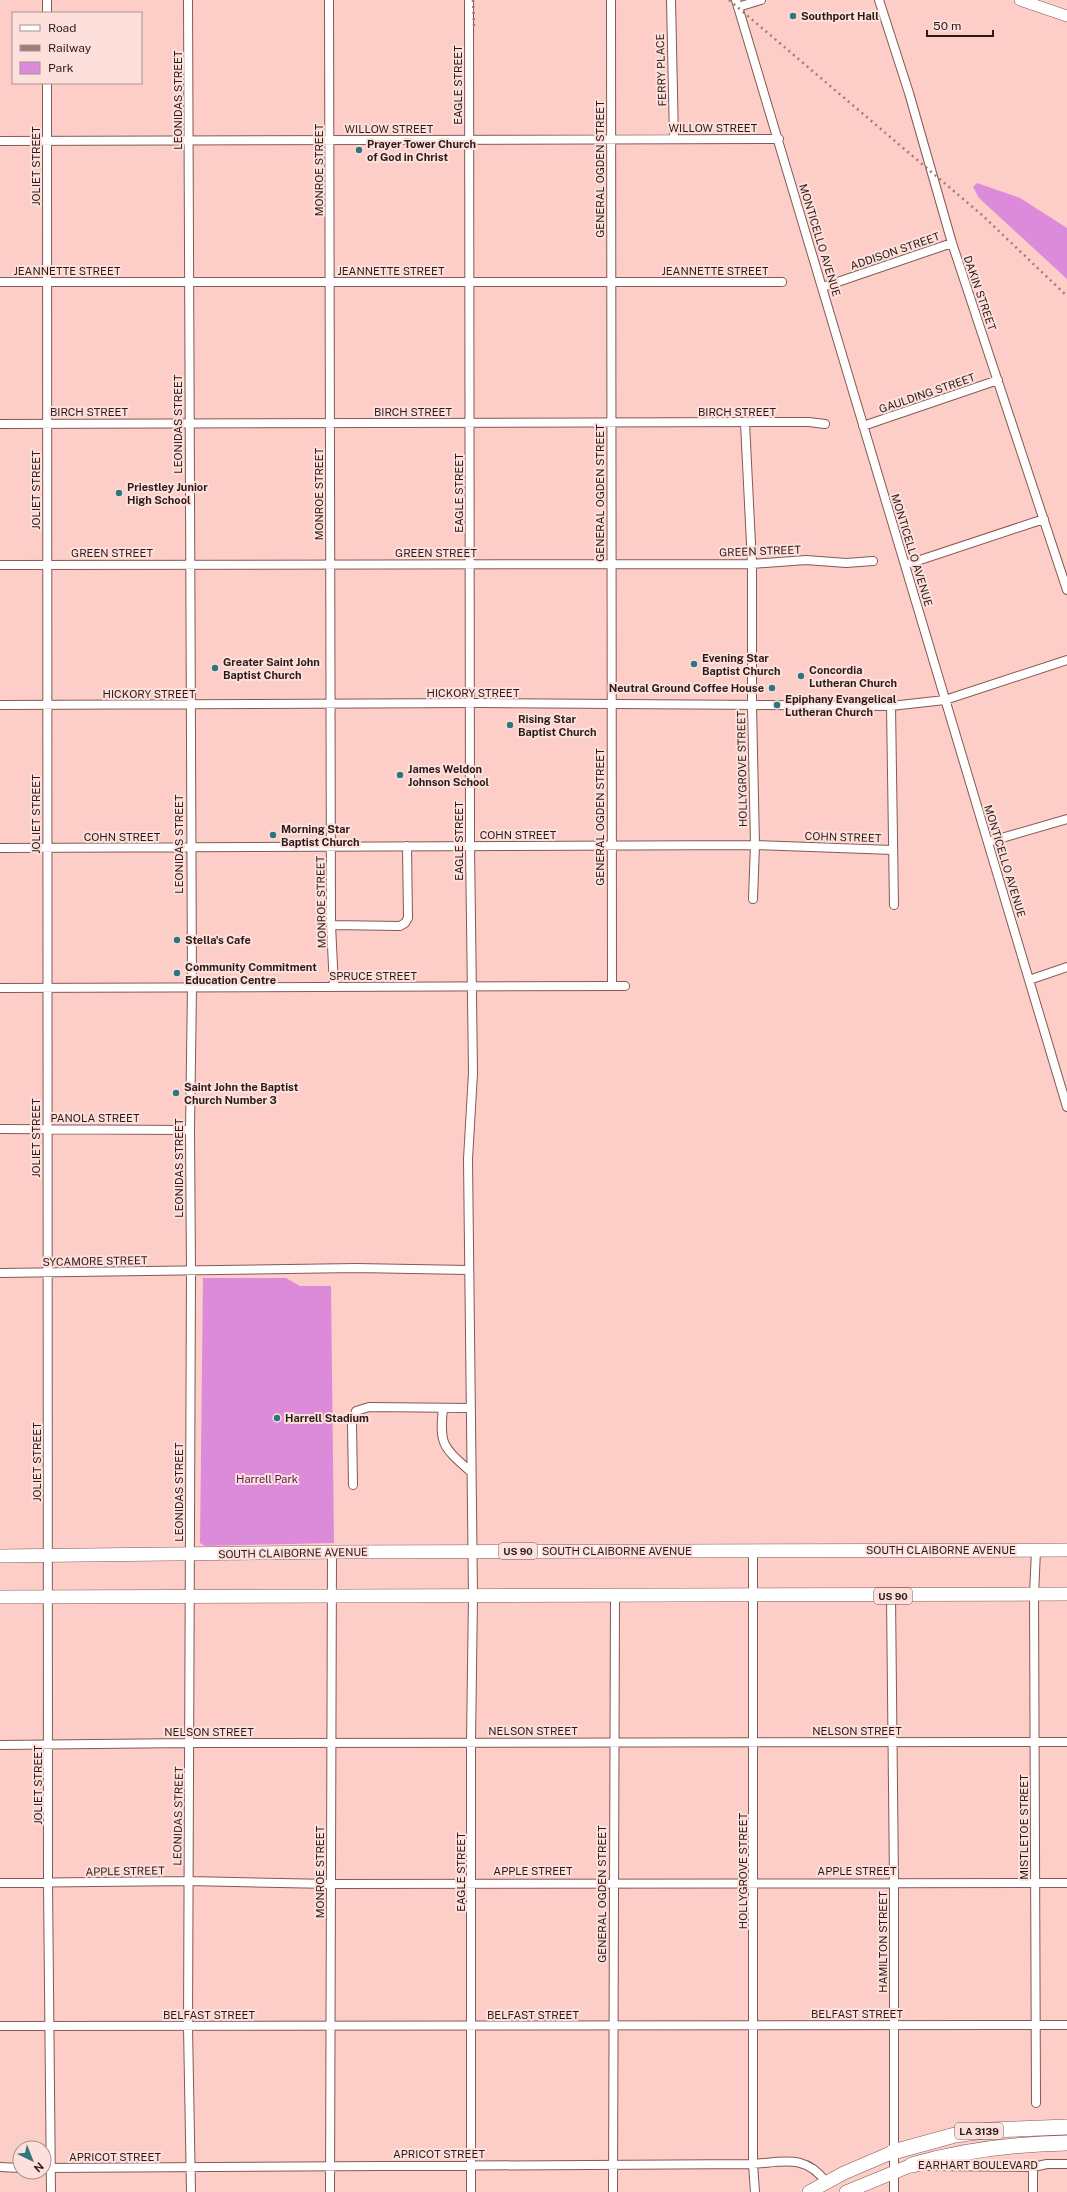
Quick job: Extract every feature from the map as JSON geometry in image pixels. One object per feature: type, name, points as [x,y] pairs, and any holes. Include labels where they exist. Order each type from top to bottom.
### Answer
[{"type":"highway","name":"LA 3139","points":[[893,2152],[933,2140],[976,2132],[1024,2128],[1067,2127]]},
{"type":"highway","name":"LA 3139","points":[[912,2165],[977,2149],[1003,2146],[1067,2143]]},
{"type":"main road","points":[[1020,0],[1067,16]]},
{"type":"main road","name":"SOUTH CLAIBORNE AVENUE","points":[[0,1556],[472,1551],[1067,1550]]},
{"type":"main road","name":"US 90","points":[[0,1597],[331,1595],[891,1596],[1067,1594]]},
{"type":"main road","name":"LA 3139","points":[[808,2192],[826,2182],[893,2152]]},
{"type":"main road","name":"EARHART BOULEVARD","points":[[846,2192],[893,2171],[912,2165]]},
{"type":"street","points":[[47,0],[47,12]]},
{"type":"street","name":"LEONIDAS STREET","points":[[188,0],[190,848],[192,988],[190,1130],[190,1743],[188,2026],[191,2192]]},
{"type":"street","name":"MONROE STREET","points":[[329,0],[331,925],[334,987]]},
{"type":"street","name":"EAGLE STREET","points":[[469,0],[470,846],[473,1073],[468,1159],[468,1270],[473,1596],[471,1742],[471,2192]]},
{"type":"street","name":"GENERAL OGDEN STREET","points":[[611,0],[612,986]]},
{"type":"street","name":"FERRY PLACE","points":[[671,0],[674,139]]},
{"type":"street","points":[[737,4],[761,0]]},
{"type":"street","name":"DAKIN STREET","points":[[879,0],[909,93],[952,243],[1067,590]]},
{"type":"street","name":"MONTICELLO AVENUE","points":[[737,4],[779,139],[863,426],[1067,1107]]},
{"type":"street","name":"JOLIET STREET","points":[[47,84],[48,1884],[51,2026],[49,2140]]},
{"type":"street","name":"WILLOW STREET","points":[[0,141],[779,139]]},
{"type":"street","name":"ADDISON STREET","points":[[823,288],[952,243]]},
{"type":"street","name":"JEANNETTE STREET","points":[[0,282],[782,282]]},
{"type":"street","name":"GAULDING STREET","points":[[863,426],[998,380]]},
{"type":"street","name":"BIRCH STREET","points":[[0,424],[809,422],[825,424]]},
{"type":"street","name":"HOLLYGROVE STREET","points":[[745,423],[752,564],[752,705],[755,845],[753,899]]},
{"type":"street","points":[[905,565],[1044,519]]},
{"type":"street","name":"GREEN STREET","points":[[0,565],[752,564],[806,560],[846,563],[873,561]]},
{"type":"street","name":"HICKORY STREET","points":[[0,705],[470,703],[891,706],[945,700],[1067,660]]},
{"type":"street","points":[[891,706],[894,905]]},
{"type":"street","points":[[988,842],[1067,818]]},
{"type":"street","name":"COHN STREET","points":[[0,848],[331,848],[407,846],[755,845],[893,850]]},
{"type":"street","points":[[331,925],[404,925],[408,918],[407,846]]},
{"type":"street","points":[[1029,980],[1067,967]]},
{"type":"street","name":"SPRUCE STREET","points":[[0,988],[625,986]]},
{"type":"street","name":"PANOLA STREET","points":[[0,1129],[190,1130]]},
{"type":"street","name":"SYCAMORE STREET","points":[[0,1272],[47,1273],[356,1268],[468,1270]]},
{"type":"street","points":[[353,1485],[352,1424],[356,1411],[369,1408],[470,1408]]},
{"type":"street","points":[[443,1408],[440,1429],[443,1442],[471,1472]]},
{"type":"street","name":"HOLLYGROVE STREET","points":[[753,1550],[753,2164],[755,2192]]},
{"type":"street","name":"MISTLETOE STREET","points":[[1036,1550],[1034,1595],[1034,2025],[1036,2103]]},
{"type":"street","name":"MONROE STREET","points":[[330,2192],[329,2026],[332,1552]]},
{"type":"street","name":"GENERAL OGDEN STREET","points":[[613,2192],[613,1742],[615,1596]]},
{"type":"street","name":"HAMILTON STREET","points":[[891,1596],[894,1882],[894,2192]]},
{"type":"street","name":"NELSON STREET","points":[[0,1745],[49,1746],[190,1743],[471,1742],[1067,1742]]},
{"type":"street","name":"APPLE STREET","points":[[0,1883],[1067,1883]]},
{"type":"street","name":"BELFAST STREET","points":[[0,2026],[1067,2025]]},
{"type":"street","name":"APRICOT STREET","points":[[52,2168],[191,2169],[330,2166],[753,2164],[802,2162],[816,2169],[826,2182]]},
{"type":"street","name":"EARHART BOULEVARD","points":[[912,2165],[1033,2167],[1047,2164],[1067,2164]]},
{"type":"street","points":[[0,2167],[12,2168]]},
{"type":"street","points":[[1033,2167],[1033,2192]]},
{"type":"street","name":"JOLIET STREET","points":[[50,2180],[51,2192]]},
{"type":"green space","points":[[977,183],[1020,198],[1067,228],[1067,279],[979,198],[973,187]]},
{"type":"green space","name":"Harrell Stadium","points":[[203,1278],[286,1278],[300,1286],[331,1286],[334,1543],[205,1546],[200,1543]]},
{"type":"railway","points":[[473,0],[474,26]]},
{"type":"railway","points":[[729,0],[982,215],[1067,296]]},
{"type":"place","name":"Southport Hall","points":[[793,16]]},
{"type":"place","name":"Prayer Tower Church of God in Christ","points":[[359,150]]},
{"type":"place","name":"Priestley Junior High School","points":[[119,493]]},
{"type":"place","name":"Evening Star Baptist Church","points":[[694,664]]},
{"type":"place","name":"Greater Saint John Baptist Church","points":[[215,668]]},
{"type":"place","name":"Concordia Lutheran Church","points":[[801,676]]},
{"type":"place","name":"Neutral Ground Coffee House","points":[[772,688]]},
{"type":"place","name":"Epiphany Evangelical Lutheran Church","points":[[777,705]]},
{"type":"place","name":"Rising Star Baptist Church","points":[[510,725]]},
{"type":"place","name":"James Weldon Johnson School","points":[[400,775]]},
{"type":"place","name":"Morning Star Baptist Church","points":[[273,835]]},
{"type":"place","name":"Stella's Cafe","points":[[177,940]]},
{"type":"place","name":"Community Commitment Education Centre","points":[[177,973]]},
{"type":"place","name":"Saint John the Baptist Church Number 3","points":[[176,1093]]},
{"type":"place","name":"Harrell Stadium","points":[[277,1418]]},
{"type":"park label","name":"Harrell Park","points":[[267,1479]]}]
